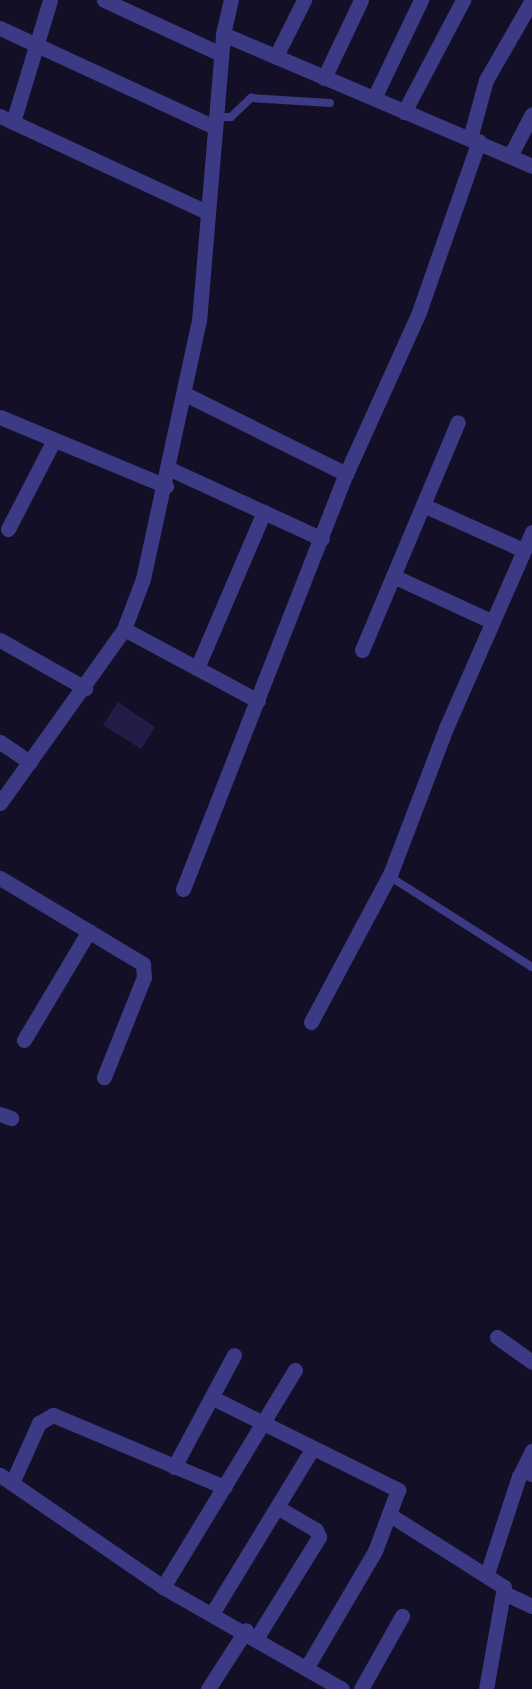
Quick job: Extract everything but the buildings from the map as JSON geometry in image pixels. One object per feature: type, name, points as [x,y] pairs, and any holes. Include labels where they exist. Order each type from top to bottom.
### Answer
[{"type":"street","points":[[51,0],[36,45],[6,119],[207,212]]},
{"type":"street","points":[[104,0],[221,54]]},
{"type":"street","points":[[0,803],[85,688],[124,629],[144,579],[170,470],[199,321],[221,54],[231,0]]},
{"type":"street","points":[[276,56],[304,0]]},
{"type":"street","points":[[324,78],[361,0]]},
{"type":"street","points":[[374,98],[420,0]]},
{"type":"street","points":[[405,112],[463,0]]},
{"type":"street","points":[[183,889],[346,474],[419,312],[475,139],[486,80],[532,0]]},
{"type":"street","points":[[0,28],[215,122]]},
{"type":"street","points":[[223,34],[405,112],[475,139],[532,166]]},
{"type":"street","points":[[510,156],[532,114]]},
{"type":"street","points":[[185,394],[346,474]]},
{"type":"street","points":[[0,417],[166,486]]},
{"type":"street","points":[[362,650],[458,422]]},
{"type":"street","points":[[8,529],[54,440]]},
{"type":"street","points":[[170,470],[322,539]]},
{"type":"street","points":[[423,505],[523,550]]},
{"type":"street","points":[[197,668],[264,512]]},
{"type":"street","points":[[311,1022],[389,876],[491,621],[532,532]]},
{"type":"street","points":[[393,576],[491,621]]},
{"type":"street","points":[[124,629],[258,701]]},
{"type":"street","points":[[0,640],[85,688]]},
{"type":"street","points":[[0,742],[30,762]]},
{"type":"street","points":[[0,878],[138,960],[145,970],[104,1077]]},
{"type":"street","points":[[24,1040],[89,931]]},
{"type":"street","points":[[497,1337],[532,1362]]},
{"type":"street","points":[[174,1467],[234,1355]]},
{"type":"street","points":[[162,1587],[295,1370]]},
{"type":"street","points":[[213,1398],[312,1449],[395,1484],[399,1490],[375,1551],[306,1667]]},
{"type":"street","points":[[224,1487],[53,1414],[39,1422],[6,1479],[162,1587],[213,1612],[342,1689]]},
{"type":"street","points":[[213,1612],[312,1449]]},
{"type":"street","points":[[487,1574],[527,1474],[532,1450]]},
{"type":"street","points":[[208,1689],[251,1634],[319,1536],[316,1530],[277,1508]]},
{"type":"street","points":[[390,1515],[502,1584],[504,1593],[486,1689]]},
{"type":"street","points":[[504,1593],[532,1606]]},
{"type":"street","points":[[362,1689],[402,1616]]},
{"type":"lane","points":[[215,122],[231,117],[250,98],[330,103]]},
{"type":"lane","points":[[389,876],[532,967]]}]
